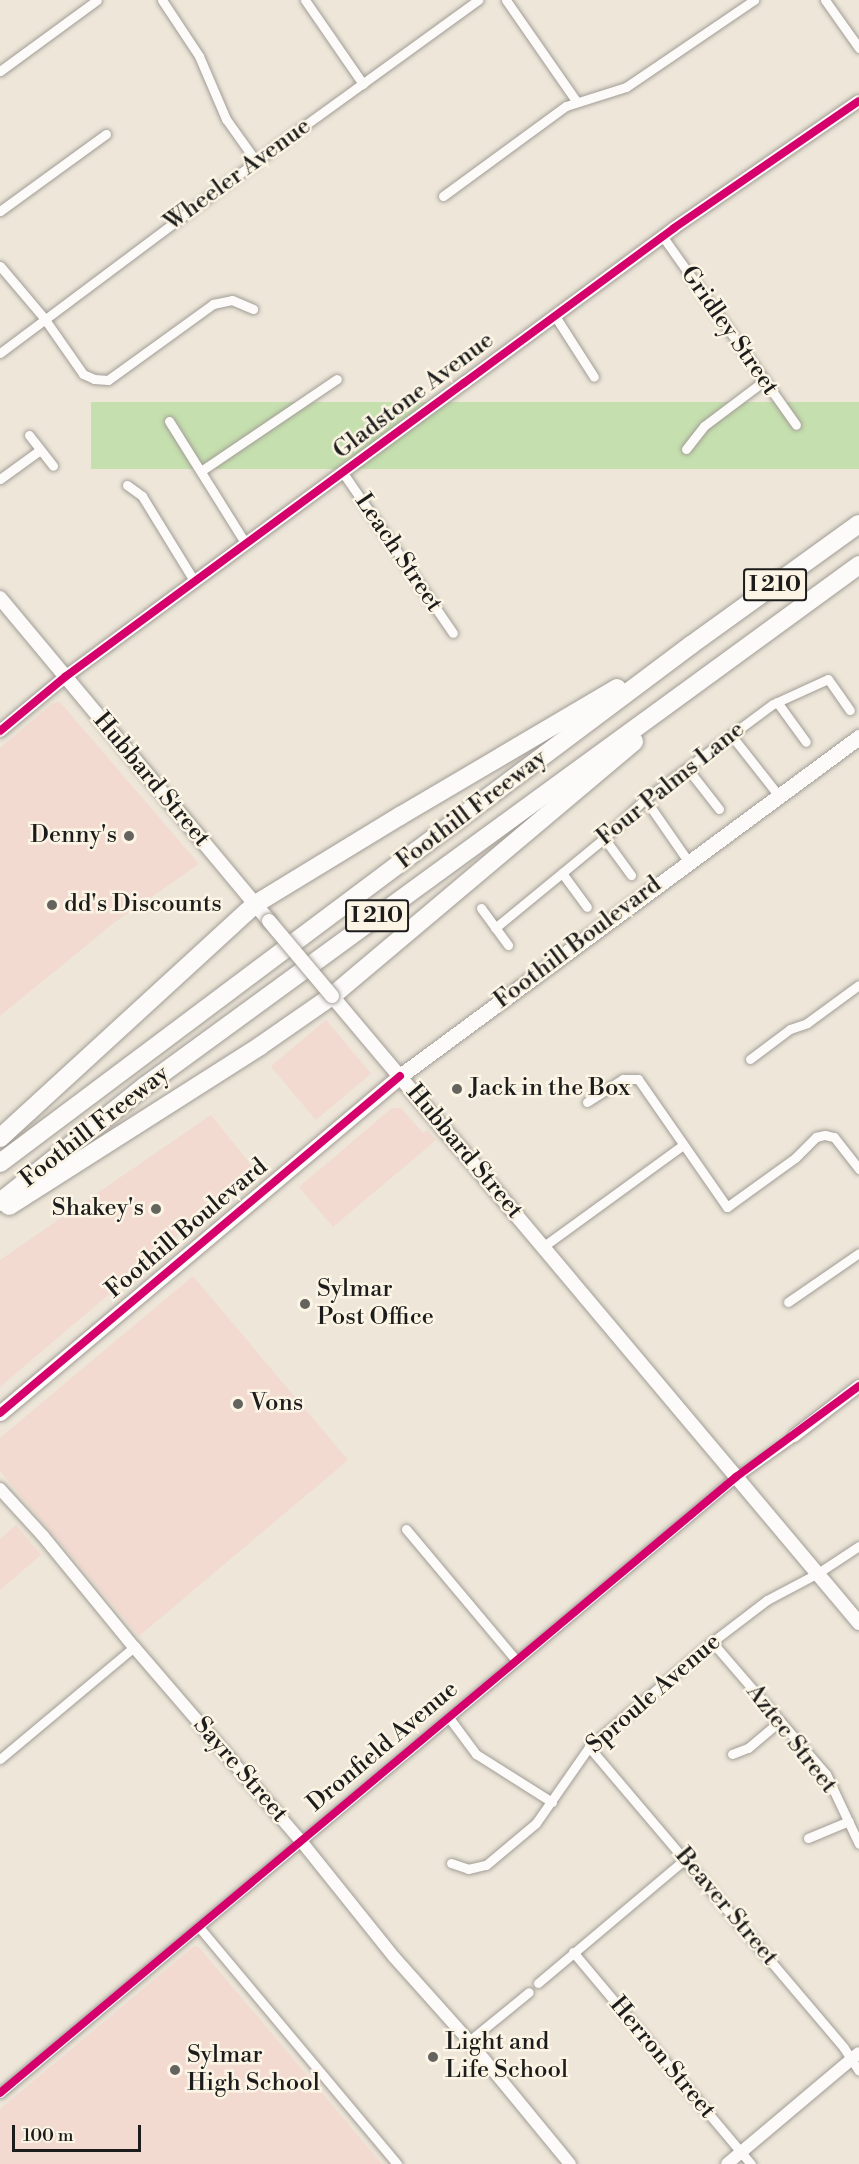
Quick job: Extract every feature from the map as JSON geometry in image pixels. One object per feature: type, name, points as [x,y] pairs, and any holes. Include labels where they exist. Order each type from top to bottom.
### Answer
[{"type":"highway","name":"Foothill Freeway","points":[[0,1163],[691,645],[859,524]]},
{"type":"highway","name":"Foothill Freeway","points":[[0,1202],[145,1086],[859,565]]},
{"type":"highway","points":[[0,1212],[260,1047],[332,996],[759,637]]},
{"type":"highway","points":[[0,1138],[254,905],[400,816],[691,645]]},
{"type":"main road","name":"Hubbard Street","points":[[0,598],[254,905],[544,1246],[859,1623]]},
{"type":"main road","name":"Foothill Boulevard","points":[[0,1413],[400,1076],[688,861],[859,737]]},
{"type":"street","points":[[0,71],[97,0]]},
{"type":"street","points":[[162,0],[199,56],[226,119],[256,161]]},
{"type":"street","points":[[305,0],[363,84]]},
{"type":"street","name":"Wheeler Avenue","points":[[0,353],[256,161],[478,0]]},
{"type":"street","points":[[506,0],[577,102]]},
{"type":"street","points":[[443,196],[566,106],[626,87],[754,0]]},
{"type":"street","points":[[825,0],[859,48]]},
{"type":"street","name":"Gladstone Avenue","points":[[0,731],[65,677],[555,316],[663,237],[859,101]]},
{"type":"street","points":[[0,210],[106,134]]},
{"type":"street","name":"Gridley Street","points":[[663,237],[796,425]]},
{"type":"street","points":[[0,266],[44,318],[83,374],[94,379],[108,380],[213,304],[232,300],[253,309]]},
{"type":"street","points":[[555,316],[594,377]]},
{"type":"street","points":[[201,471],[337,379]]},
{"type":"street","points":[[686,449],[705,426],[764,381]]},
{"type":"street","points":[[169,422],[246,544]]},
{"type":"street","points":[[29,435],[53,466]]},
{"type":"street","points":[[0,479],[40,450]]},
{"type":"street","name":"Leach Street","points":[[343,473],[453,633]]},
{"type":"street","points":[[127,485],[142,496],[195,582]]},
{"type":"street","name":"Four Palms Lane","points":[[495,928],[604,838],[645,800],[777,702],[828,680],[850,710]]},
{"type":"street","points":[[777,702],[806,742]]},
{"type":"street","points":[[731,735],[779,796]]},
{"type":"street","points":[[687,768],[719,809]]},
{"type":"street","points":[[645,800],[688,861]]},
{"type":"street","points":[[604,838],[631,875]]},
{"type":"street","points":[[562,873],[587,907]]},
{"type":"street","points":[[481,908],[508,945]]},
{"type":"street","points":[[750,1059],[790,1029],[807,1023],[859,985]]},
{"type":"street","points":[[587,1102],[623,1079],[638,1080],[727,1207],[795,1158],[816,1137],[825,1135],[834,1137],[859,1169]]},
{"type":"street","points":[[544,1246],[683,1145]]},
{"type":"street","points":[[788,1302],[859,1253]]},
{"type":"street","points":[[794,1436],[859,1386]]},
{"type":"street","name":"Dronfield Avenue","points":[[0,2093],[301,1840],[450,1719],[516,1660],[736,1478],[794,1436]]},
{"type":"street","name":"Sayre Street","points":[[0,1489],[43,1536],[134,1647],[301,1840],[394,1957],[469,2041],[570,2164]]},
{"type":"street","points":[[406,1529],[516,1660]]},
{"type":"street","name":"Sproule Avenue","points":[[452,1863],[468,1869],[486,1865],[536,1822],[589,1747],[712,1642],[767,1600],[818,1573],[859,1546]]},
{"type":"street","name":"Aztec Street","points":[[712,1642],[826,1774],[859,1844]]},
{"type":"street","points":[[0,1759],[134,1647]]},
{"type":"street","points":[[450,1719],[476,1754],[552,1802]]},
{"type":"street","points":[[732,1754],[748,1748],[780,1720]]},
{"type":"street","name":"Beaver Street","points":[[589,1747],[855,2056],[859,2071]]},
{"type":"street","points":[[808,1838],[849,1821]]},
{"type":"street","points":[[538,1983],[685,1859]]},
{"type":"street","points":[[199,1927],[397,2164]]},
{"type":"street","name":"Herron Street","points":[[573,1952],[751,2164]]},
{"type":"street","points":[[469,2041],[529,1992]]},
{"type":"street","points":[[727,2164],[855,2056]]},
{"type":"shaded area","points":[[60,702],[199,864],[115,922],[0,1016],[0,748],[53,703]]},
{"type":"shaded area","points":[[326,1020],[371,1074],[316,1120],[271,1066]]},
{"type":"shaded area","points":[[392,1108],[401,1108],[423,1133],[427,1130],[436,1140],[333,1227],[299,1187]]},
{"type":"shaded area","points":[[211,1115],[255,1170],[0,1387],[0,1260]]},
{"type":"shaded area","points":[[193,1276],[348,1460],[139,1636],[0,1471],[0,1438]]},
{"type":"shaded area","points":[[16,1525],[41,1555],[0,1590],[0,1539]]},
{"type":"shaded area","name":"Sylmar High School","points":[[198,1946],[382,2164],[0,2164],[0,2109],[193,1947]]},
{"type":"green space","points":[[91,402],[859,402],[859,469],[91,469]]},
{"type":"cycle path","points":[[0,731],[65,677],[674,228],[859,101]]},
{"type":"cycle path","points":[[0,1413],[400,1076]]},
{"type":"cycle path","points":[[0,2093],[736,1477],[859,1386]]},
{"type":"place","name":"Denny's","points":[[129,836]]},
{"type":"place","name":"dd's Discounts","points":[[52,905]]},
{"type":"place","name":"Jack in the Box","points":[[457,1089]]},
{"type":"place","name":"Shakey's","points":[[156,1209]]},
{"type":"place","name":"Sylmar Post Office","points":[[305,1304]]},
{"type":"place","name":"Vons","points":[[238,1404]]},
{"type":"place","name":"Light and Life School","points":[[433,2057]]},
{"type":"place","name":"Sylmar High School","points":[[175,2070]]}]
